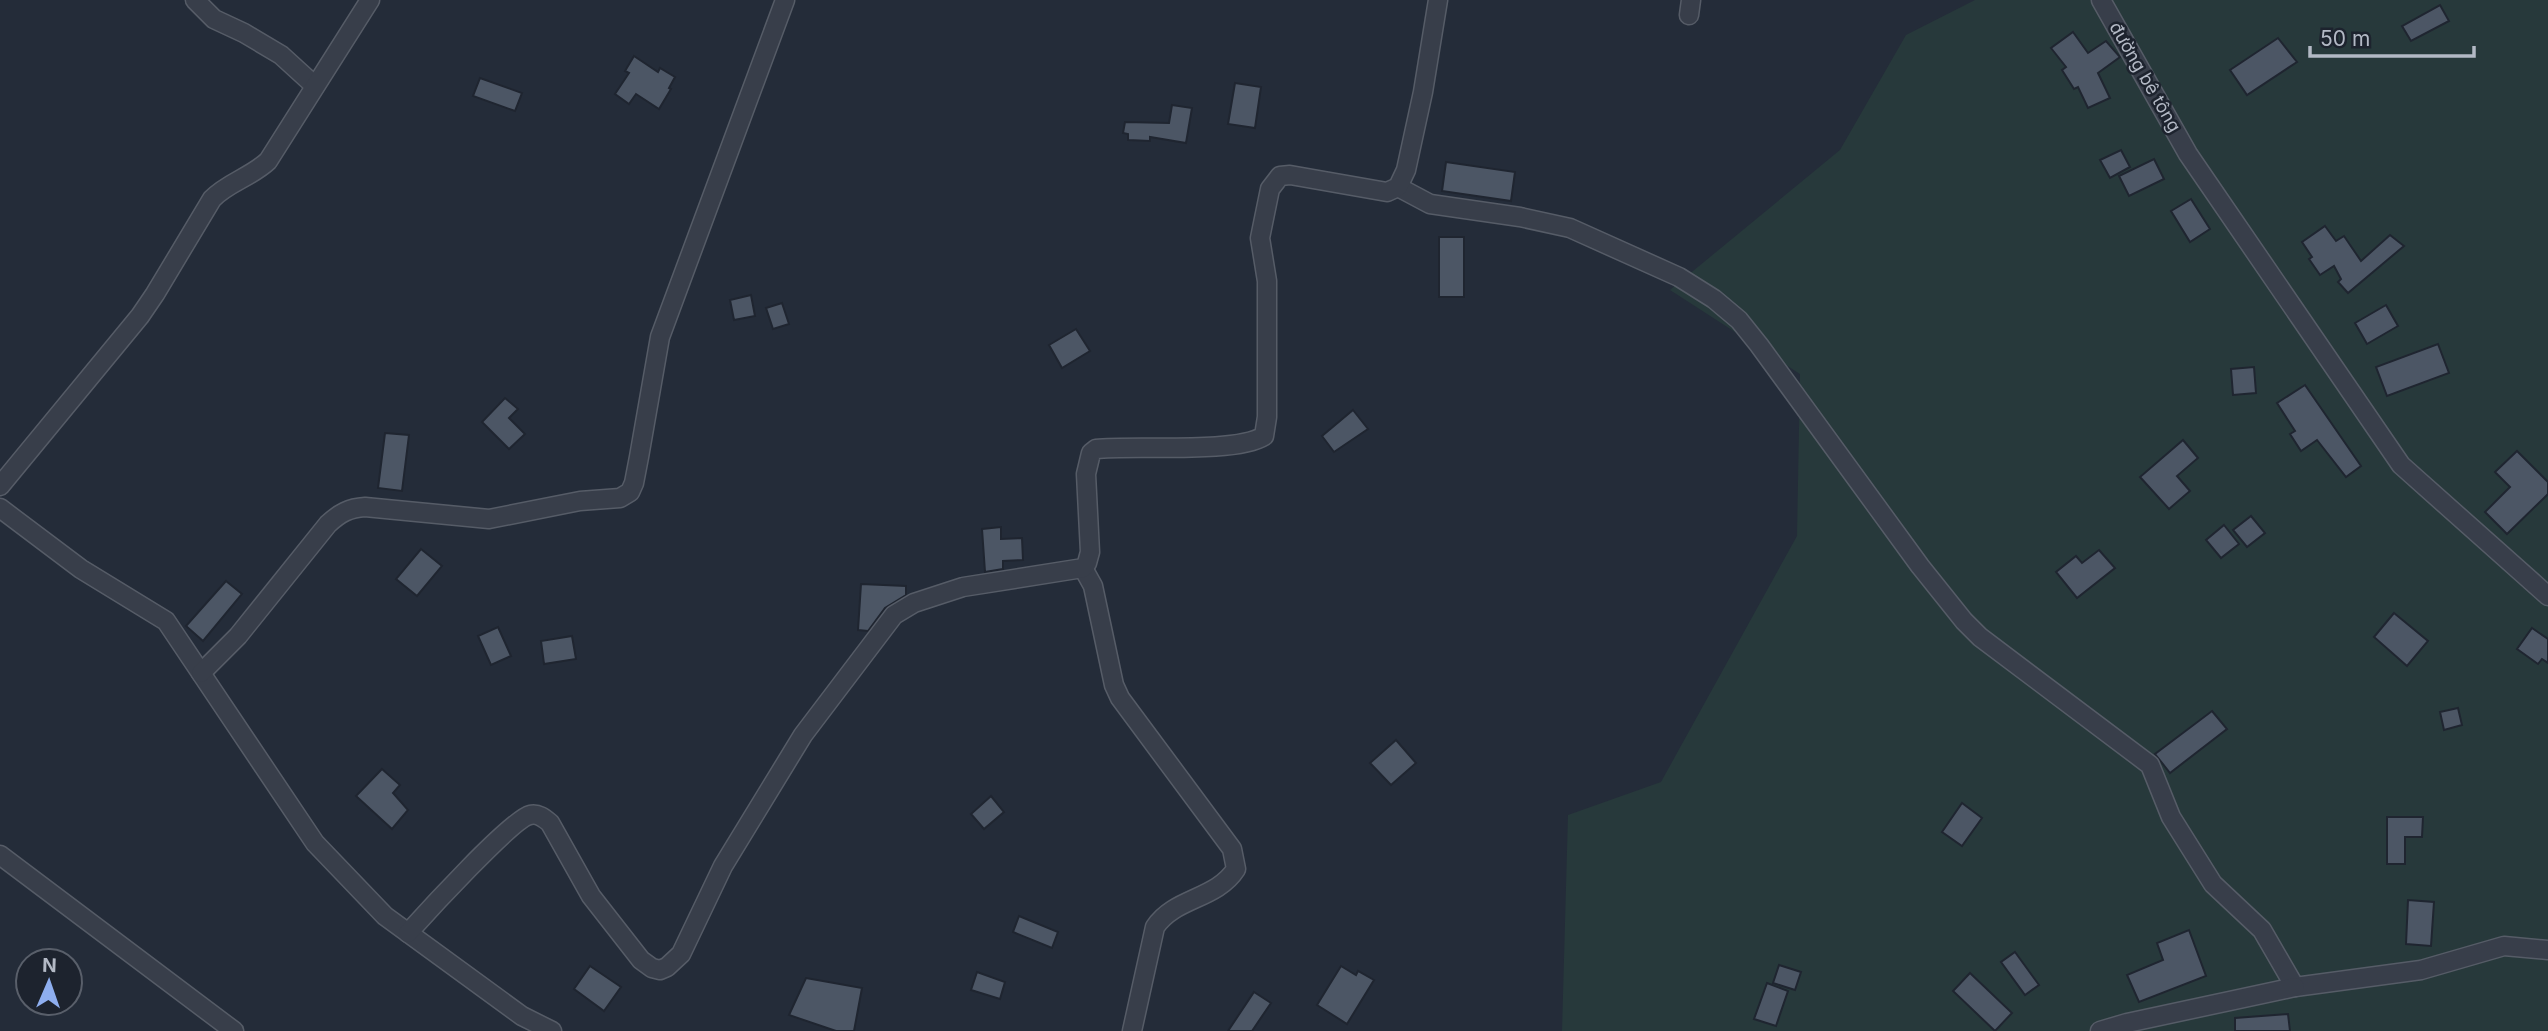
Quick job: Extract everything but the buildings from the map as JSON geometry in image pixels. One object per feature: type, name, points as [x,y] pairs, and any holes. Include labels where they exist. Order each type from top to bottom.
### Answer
[{"type":"street","points":[[195,0],[214,19],[281,55],[315,86]]},
{"type":"street","points":[[0,485],[140,316],[212,199],[217,193],[250,176],[268,161],[370,0]]},
{"type":"street","points":[[201,673],[238,636],[328,524],[341,513],[365,507],[489,519],[580,500],[620,498],[629,492],[634,483],[660,337],[785,0]]},
{"type":"street","points":[[408,933],[489,849],[518,822],[531,814],[541,816],[550,823],[591,895],[641,960],[652,968],[660,970],[667,967],[681,954],[723,866],[803,735],[894,615],[914,603],[963,587],[1083,568],[1090,552],[1086,474],[1091,453],[1096,449],[1223,445],[1251,442],[1264,436],[1267,417],[1267,281],[1260,238],[1270,189],[1274,180],[1280,176],[1387,192],[1398,187],[1406,170],[1423,92],[1438,0]]},
{"type":"street","name":"đường bê tông","points":[[2101,0],[2189,154],[2400,465],[2548,596]]},
{"type":"street","points":[[1398,187],[1430,204],[1520,217],[1570,228],[1679,277],[1714,299],[1739,320],[1846,461],[1920,566],[1964,621],[1980,637],[2150,765],[2171,817],[2206,873],[2262,930],[2295,987]]},
{"type":"street","points":[[0,508],[81,569],[166,621],[315,843],[385,916],[522,1016],[552,1031]]},
{"type":"street","points":[[1083,568],[1093,586],[1114,685],[1120,698],[1232,849],[1236,869],[1228,881],[1210,893],[1173,908],[1162,915],[1154,926],[1132,1031]]},
{"type":"street","points":[[0,855],[234,1031]]},
{"type":"street","points":[[2100,1031],[2295,987],[2421,970],[2504,946],[2548,950]]},
{"type":"shaded area","points":[[1975,0],[2548,0],[2548,1031],[1562,1031],[1568,815],[1661,782],[1797,536],[1800,374],[1670,290],[1840,150],[1906,35]]}]
